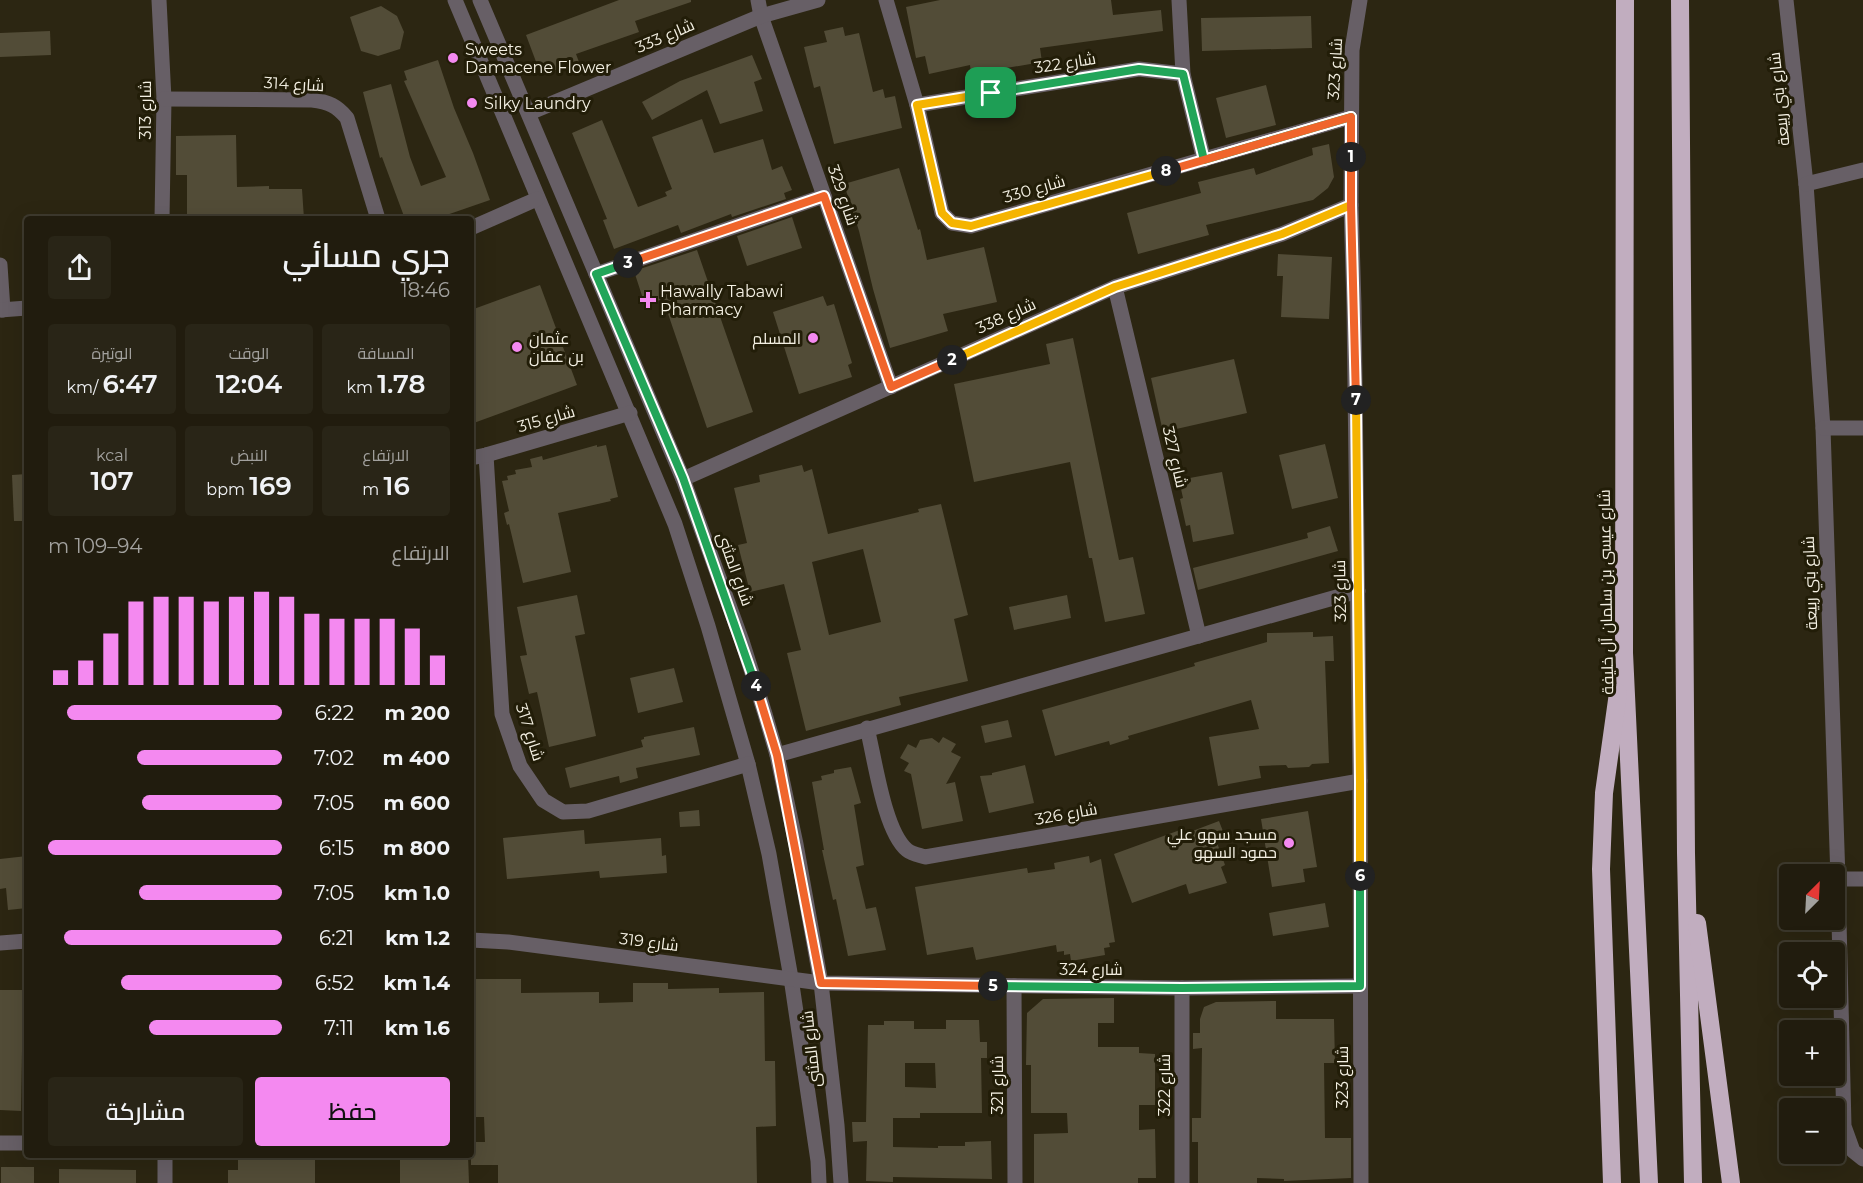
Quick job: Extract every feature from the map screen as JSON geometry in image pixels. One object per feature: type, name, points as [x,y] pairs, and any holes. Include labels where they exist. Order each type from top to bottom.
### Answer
[{"type":"highway","name":"شارع عيسى بن سلمان آل خليفة","points":[[1625,0],[1624,653],[1649,1183]]},
{"type":"highway","points":[[1680,0],[1686,853],[1693,1183]]},
{"type":"highway","points":[[1612,1183],[1601,869],[1604,793],[1624,653]]},
{"type":"highway","points":[[1686,853],[1700,940],[1731,1183]]},
{"type":"street","name":"شارع 313","points":[[159,0],[164,99],[162,216]]},
{"type":"street","name":"شارع المثنى","points":[[455,0],[537,199],[630,413],[675,525],[708,626],[748,764],[769,854],[791,978],[818,1161],[819,1183]]},
{"type":"street","name":"شارع المثنى","points":[[480,0],[683,478],[742,641],[777,755],[821,983],[841,1183]]},
{"type":"street","name":"شارع 329","points":[[758,0],[761,15],[891,387]]},
{"type":"street","name":"شارع 333","points":[[529,113],[761,15],[818,0]]},
{"type":"street","name":"شارع 330","points":[[886,0],[917,105],[942,213],[952,223],[971,226],[1351,117]]},
{"type":"street","points":[[1179,0],[1183,74],[1204,160]]},
{"type":"street","name":"شارع 323","points":[[1360,0],[1352,50],[1351,117],[1360,782],[1360,1183]]},
{"type":"street","name":"شارع بني ربيعة","points":[[1786,0],[1806,184],[1823,428],[1838,864]]},
{"type":"street","name":"شارع 322","points":[[917,105],[1139,69],[1183,74]]},
{"type":"street","name":"شارع 314","points":[[164,99],[312,100],[328,102],[339,108],[348,118],[377,216]]},
{"type":"street","points":[[1806,184],[1863,170]]},
{"type":"street","points":[[596,274],[824,196]]},
{"type":"street","points":[[474,227],[537,199]]},
{"type":"street","name":"شارع 338","points":[[683,478],[1115,287],[1282,234],[1351,205]]},
{"type":"street","points":[[0,265],[2,310],[24,308]]},
{"type":"street","name":"شارع 327","points":[[1115,287],[1198,636]]},
{"type":"street","name":"شارع 315","points":[[479,456],[630,413]]},
{"type":"street","points":[[1823,428],[1863,428]]},
{"type":"street","name":"شارع 317","points":[[479,456],[502,714],[520,766],[543,800],[563,812],[588,811],[748,764]]},
{"type":"street","points":[[777,755],[1358,591]]},
{"type":"street","name":"شارع 326","points":[[867,728],[891,826],[899,842],[909,852],[925,857],[1360,782]]},
{"type":"street","points":[[1845,879],[1863,879]]},
{"type":"street","name":"شارع بني ربيعة","points":[[1839,930],[1844,1126],[1853,1151],[1863,1160]]},
{"type":"street","name":"شارع 319","points":[[474,940],[508,942],[821,983]]},
{"type":"street","points":[[0,943],[24,941]]},
{"type":"street","name":"شارع 324","points":[[821,983],[1182,988],[1360,986]]},
{"type":"street","name":"شارع 321","points":[[1014,986],[1015,1183]]},
{"type":"street","name":"شارع 322","points":[[1182,988],[1182,1183]]},
{"type":"street","points":[[0,1143],[24,1143]]},
{"type":"street","points":[[165,1158],[165,1183]]},
{"type":"building","points":[[619,0],[691,0],[691,2],[635,21],[639,32],[576,54],[579,62],[541,75],[526,35]]},
{"type":"building","points":[[940,0],[1111,0],[1113,15],[1161,10],[1163,31],[1040,48],[1042,62],[971,74],[970,65],[929,74],[925,56],[916,58],[906,7]]},
{"type":"building","points":[[381,6],[397,16],[404,32],[400,49],[378,56],[361,51],[350,17]]},
{"type":"building","points":[[1311,16],[1312,48],[1202,51],[1201,18]]},
{"type":"building","points":[[843,27],[845,36],[859,33],[873,92],[883,89],[885,98],[895,96],[902,128],[834,144],[820,86],[814,88],[804,47],[827,42],[824,31]]},
{"type":"building","points":[[50,31],[51,55],[0,57],[0,33]]},
{"type":"building","points":[[752,55],[762,79],[754,82],[763,111],[720,124],[707,90],[652,120],[642,102],[680,81]]},
{"type":"building","points":[[438,60],[490,200],[444,216],[404,216],[382,157],[380,158],[363,92],[391,84],[410,157],[421,186],[446,177],[404,81],[407,80],[404,71]]},
{"type":"building","points":[[1266,85],[1276,125],[1226,138],[1216,98]]},
{"type":"building","points":[[702,119],[714,153],[763,139],[772,170],[782,166],[792,190],[784,193],[786,199],[732,217],[731,214],[681,233],[678,225],[614,249],[603,220],[607,219],[572,133],[602,120],[638,207],[667,196],[665,192],[672,189],[652,137]]},
{"type":"building","points":[[236,135],[237,187],[269,186],[269,189],[302,189],[304,216],[187,216],[187,175],[176,175],[176,136]]},
{"type":"building","points":[[1329,144],[1334,177],[1328,188],[1313,200],[1206,225],[1209,235],[1138,254],[1127,213],[1201,193],[1198,182],[1254,168],[1256,175],[1313,155],[1312,148]]},
{"type":"building","points":[[899,168],[918,230],[920,229],[927,260],[984,247],[997,302],[943,314],[948,331],[890,348],[844,184]]},
{"type":"building","points":[[792,217],[802,248],[747,266],[737,236]]},
{"type":"building","points":[[697,250],[753,412],[707,428],[663,299],[645,305],[634,271]]},
{"type":"building","points":[[1278,254],[1332,257],[1329,319],[1281,317],[1283,276],[1277,276]]},
{"type":"building","name":"عثمان بن عفان","points":[[540,285],[577,385],[474,423],[474,309]]},
{"type":"building","name":"المسلم","points":[[823,296],[827,306],[834,304],[852,363],[848,365],[852,377],[799,394],[773,312]]},
{"type":"building","points":[[1073,338],[1119,560],[1133,557],[1145,614],[1105,622],[1092,558],[1089,558],[1070,462],[974,482],[954,384],[1050,364],[1046,344]]},
{"type":"building","points":[[1234,359],[1247,413],[1163,432],[1151,378]]},
{"type":"building","points":[[1325,444],[1338,498],[1292,509],[1279,455]]},
{"type":"building","points":[[597,445],[597,447],[606,445],[618,497],[610,499],[611,501],[558,513],[571,572],[523,583],[509,524],[507,525],[504,513],[509,511],[502,481],[508,480],[507,476],[516,474],[515,470],[532,467],[530,459],[542,456],[543,460]]},
{"type":"building","points":[[802,465],[804,472],[812,469],[828,534],[919,512],[918,509],[941,504],[968,615],[954,619],[968,681],[899,697],[901,705],[806,731],[787,653],[801,650],[784,584],[750,592],[738,545],[747,543],[734,488],[760,482],[759,475]],"holes":[[[863,549],[881,622],[829,635],[812,562]]]},
{"type":"building","points":[[1222,472],[1234,534],[1193,542],[1190,525],[1186,526],[1180,499],[1183,498],[1179,480]]},
{"type":"building","points":[[24,474],[24,521],[14,521],[12,475]]},
{"type":"building","points":[[1330,526],[1338,551],[1198,590],[1193,568],[1308,538],[1307,533]]},
{"type":"building","points":[[577,595],[585,634],[575,636],[596,736],[549,747],[537,692],[529,694],[520,656],[527,655],[517,607]]},
{"type":"building","points":[[1067,595],[1071,618],[1014,630],[1009,607]]},
{"type":"building","points":[[1313,632],[1313,637],[1333,636],[1334,661],[1325,661],[1329,763],[1288,768],[1286,765],[1259,766],[1261,778],[1218,786],[1209,737],[1259,729],[1251,700],[1128,736],[1129,739],[1110,745],[1109,741],[1055,756],[1042,710],[1195,666],[1194,663],[1267,642],[1267,633]]},
{"type":"building","points":[[674,668],[683,702],[638,713],[630,678]]},
{"type":"building","points":[[1008,720],[1012,737],[985,743],[981,726]]},
{"type":"building","points":[[694,727],[700,755],[636,768],[638,778],[620,783],[619,776],[570,788],[565,768],[643,747],[641,740],[644,737]]},
{"type":"building","points":[[943,737],[956,744],[951,752],[961,757],[946,784],[955,782],[963,821],[922,829],[911,774],[904,771],[909,763],[900,758],[908,744],[916,748],[920,740],[932,738],[939,743]]},
{"type":"building","points":[[1025,765],[1034,803],[989,813],[980,776],[992,775],[992,773]]},
{"type":"building","points":[[851,767],[861,803],[854,805],[864,865],[856,867],[866,909],[876,907],[886,950],[848,956],[836,899],[833,900],[822,850],[824,850],[812,782],[822,780],[821,776],[834,773],[834,770]]},
{"type":"building","points":[[699,810],[700,826],[680,827],[679,812]]},
{"type":"building","name":"مسجد سهو علي حمود السهو","points":[[1308,811],[1317,867],[1303,869],[1305,882],[1272,887],[1261,819]]},
{"type":"building","points":[[1219,821],[1224,834],[1215,837],[1225,865],[1221,867],[1227,883],[1189,894],[1186,884],[1132,903],[1114,854],[1180,830],[1182,835]]},
{"type":"building","points":[[584,830],[585,844],[661,838],[662,856],[666,855],[667,873],[600,878],[599,871],[507,879],[503,838]]},
{"type":"building","points":[[24,856],[24,908],[8,910],[6,888],[0,889],[0,859]]},
{"type":"building","points":[[1089,856],[1090,863],[1101,859],[1115,942],[1109,943],[1110,947],[1104,948],[1105,955],[1071,961],[1070,954],[1064,955],[1064,951],[1057,952],[1056,945],[976,960],[973,947],[927,955],[915,887],[1027,868],[1028,873],[1055,869],[1054,863]]},
{"type":"building","points":[[1325,903],[1329,927],[1273,936],[1269,913]]},
{"type":"building","points":[[474,979],[521,979],[521,993],[599,992],[599,1003],[633,1002],[633,983],[668,983],[668,989],[719,988],[719,993],[764,992],[765,1061],[775,1061],[776,1126],[756,1127],[757,1183],[498,1183],[498,1165],[471,1165],[471,1158],[474,1158],[474,1142],[485,1142],[484,1117],[474,1117]]},
{"type":"building","points":[[0,990],[23,990],[21,1111],[0,1110]]},
{"type":"building","points":[[1114,998],[1114,1023],[1098,1023],[1098,1047],[1139,1047],[1139,1053],[1155,1054],[1155,1105],[1139,1105],[1139,1130],[1155,1129],[1156,1178],[1138,1178],[1138,1183],[1034,1183],[1034,1134],[1068,1133],[1067,1113],[1031,1113],[1031,1065],[1026,1065],[1027,1013],[1043,999]]},
{"type":"building","points":[[1276,1001],[1276,1019],[1334,1019],[1335,1063],[1324,1063],[1325,1138],[1351,1138],[1351,1178],[1284,1181],[1284,1179],[1257,1178],[1257,1183],[1198,1183],[1198,1142],[1192,1142],[1192,1118],[1201,1118],[1202,1048],[1193,1049],[1193,1033],[1200,1033],[1200,1019],[1204,1007],[1216,1002]]},
{"type":"building","points":[[946,1020],[979,1020],[980,1042],[987,1042],[987,1058],[981,1058],[982,1113],[920,1113],[920,1118],[893,1118],[893,1147],[938,1148],[938,1146],[965,1146],[965,1142],[991,1141],[992,1179],[893,1177],[893,1182],[866,1181],[867,1141],[853,1142],[852,1122],[866,1122],[868,1025],[884,1025],[884,1021],[914,1021],[914,1029],[946,1029]],"holes":[[[905,1063],[935,1063],[936,1088],[905,1087]]]},
{"type":"building","points":[[238,1158],[315,1158],[315,1183],[228,1183],[228,1170],[238,1170]]},
{"type":"building","points":[[400,1158],[468,1158],[469,1183],[400,1183]]},
{"type":"building","points":[[1,1167],[34,1167],[34,1183],[1,1183]]},
{"type":"building","points":[[59,1169],[136,1170],[136,1183],[59,1183]]},
{"type":"place","name":"Sweets Damacene Flower","points":[[453,58]]},
{"type":"place","name":"Silky Laundry","points":[[472,103]]},
{"type":"place","name":"Hawally Tabawi Pharmacy","points":[[648,300]]},
{"type":"place","name":"المسلم","points":[[813,338]]},
{"type":"place","name":"عثمان بن عفان","points":[[517,347]]},
{"type":"place","name":"مسجد سهو علي حمود السهو","points":[[1289,843]]},
{"type":"route","points":[[991,93],[917,105],[942,213],[952,223],[971,226],[1204,160],[1277,138],[1351,117],[1360,782],[1360,986],[1182,988],[821,983],[777,755],[742,641],[683,478],[596,274],[824,196],[891,387],[1115,287],[1282,234],[1351,205],[1351,117],[1204,160],[1183,74],[1139,69],[991,93]]}]
